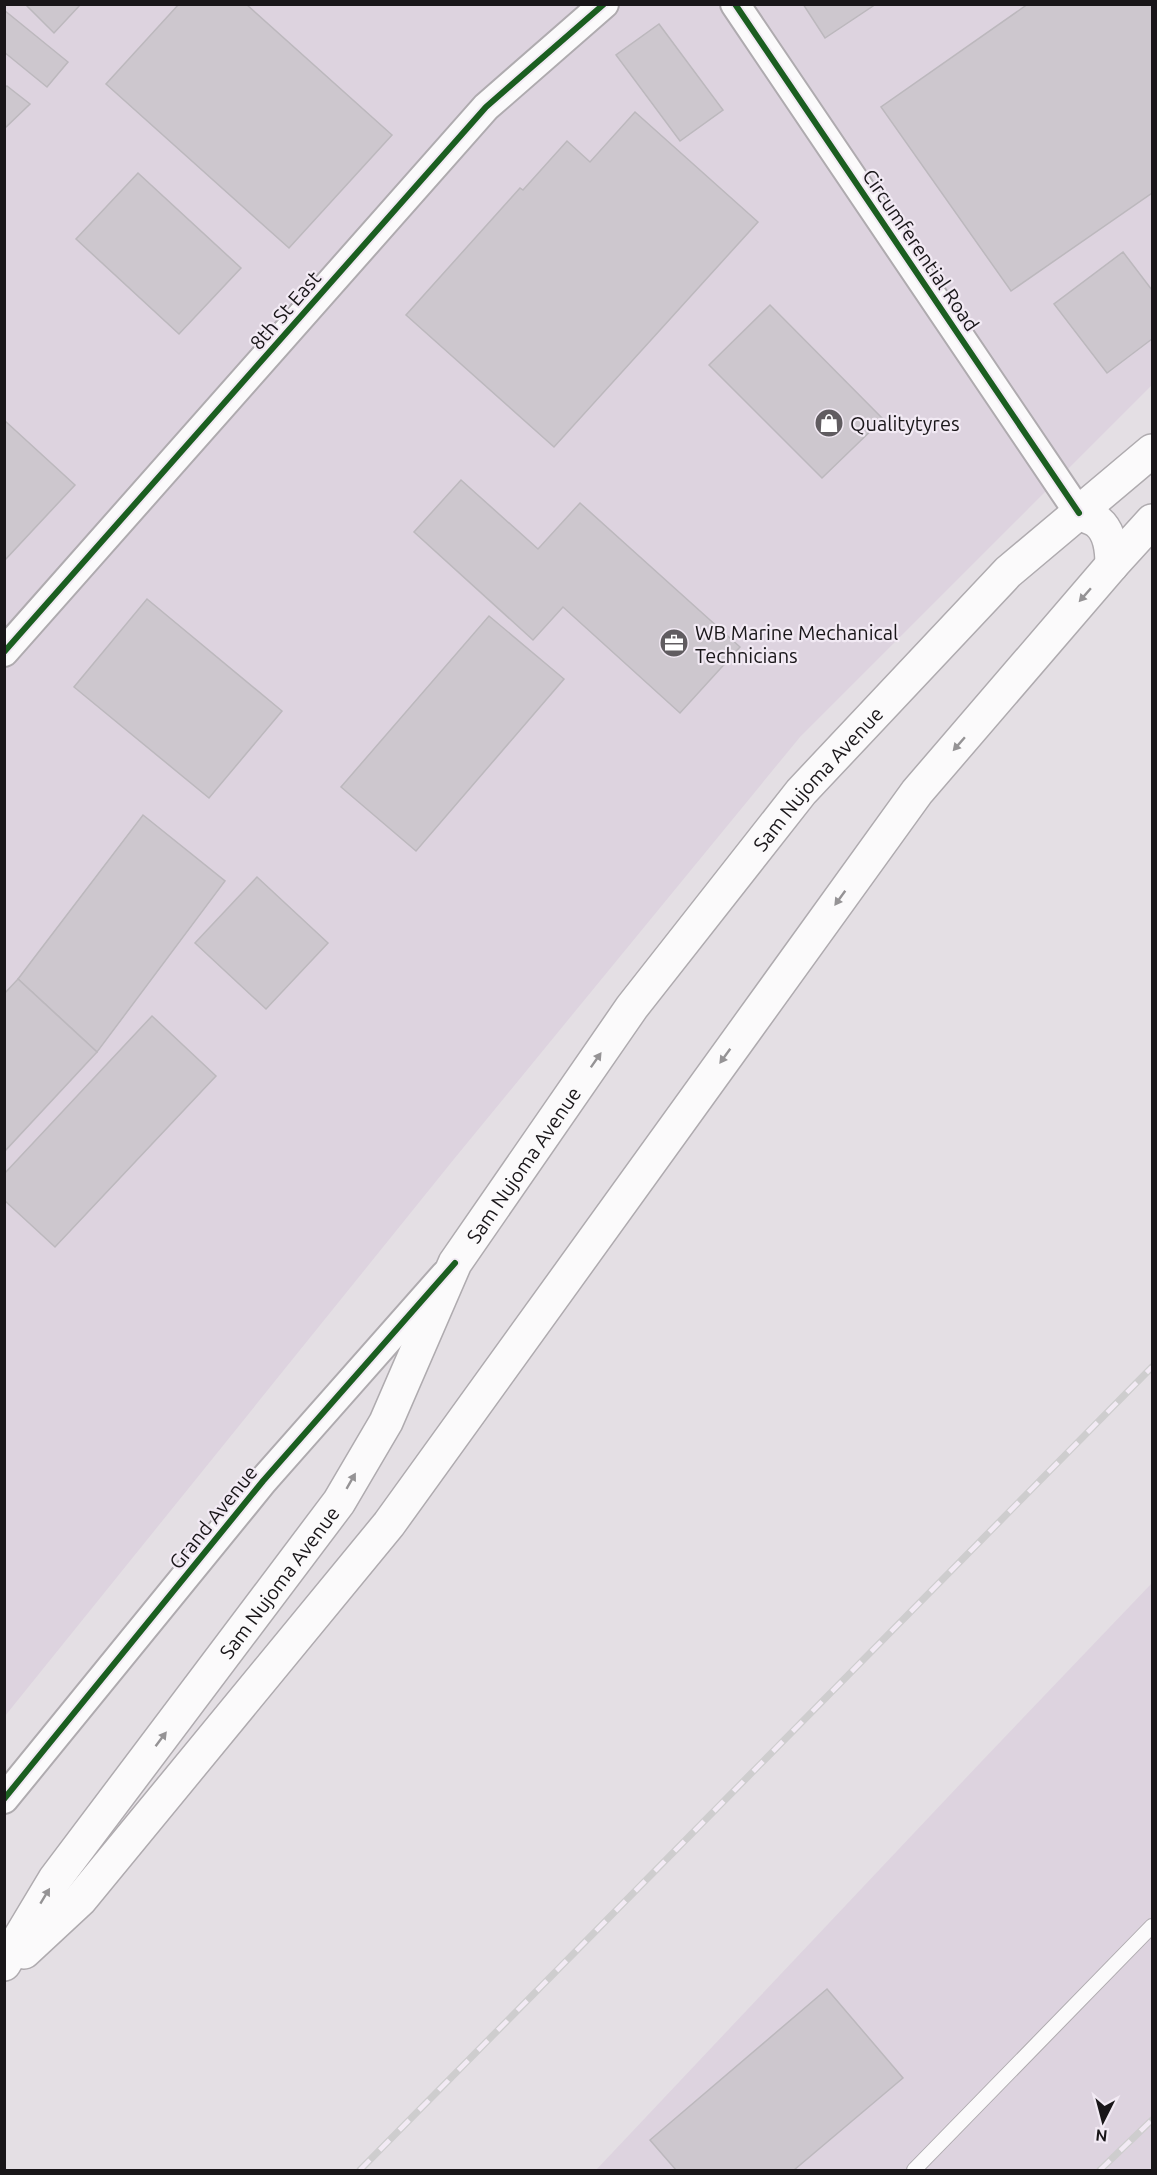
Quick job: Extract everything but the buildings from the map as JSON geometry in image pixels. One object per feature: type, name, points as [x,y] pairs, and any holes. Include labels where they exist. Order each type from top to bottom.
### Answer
[{"type":"main road","name":"Sam Nujoma Avenue","points":[[4,1964],[55,1879],[339,1502],[386,1422],[455,1263],[632,1007],[801,792],[1008,572],[1152,451]]},
{"type":"main road","points":[[1079,513],[1098,522],[1108,536],[1112,550],[1112,565]]},
{"type":"main road","points":[[4,1970],[80,1900],[389,1524],[917,792],[1152,521]]},
{"type":"street","name":"8th St East","points":[[4,652],[486,107],[604,4]]},
{"type":"street","name":"Circumferential Road","points":[[735,4],[1079,513]]},
{"type":"street","name":"Grand Avenue","points":[[4,1799],[263,1481],[455,1263]]},
{"type":"lane","points":[[914,2170],[1152,1926]]},
{"type":"shaded area","points":[[5,5],[1152,5],[1152,385],[800,737],[454,1159],[5,1716]]},
{"type":"shaded area","points":[[1152,1583],[1152,2170],[596,2170],[981,1762]]},
{"type":"railway","points":[[360,2170],[1152,1367]]},
{"type":"railway","points":[[1100,2170],[1152,2120]]},
{"type":"cycle path","points":[[4,652],[486,107],[604,4]]},
{"type":"cycle path","points":[[735,4],[1079,513]]},
{"type":"cycle path","points":[[4,1799],[263,1481],[455,1263]]},
{"type":"place","name":"Qualitytyres","points":[[829,423]]},
{"type":"place","name":"WB Marine Mechanical Technicians","points":[[674,643]]}]
